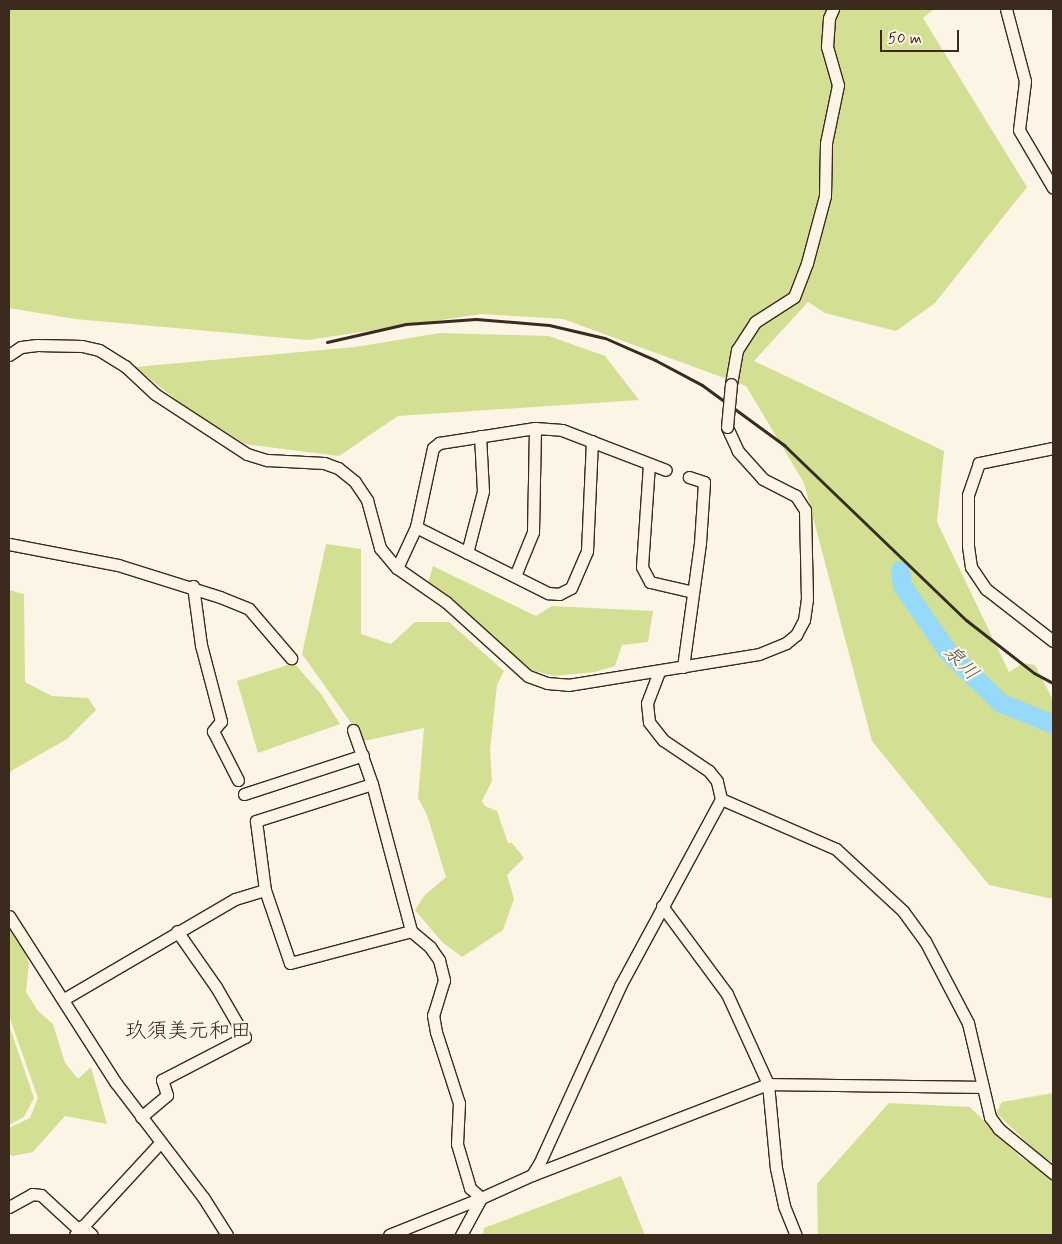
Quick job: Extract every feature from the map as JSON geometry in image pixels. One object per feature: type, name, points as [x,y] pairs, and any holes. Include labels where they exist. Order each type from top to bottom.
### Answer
[{"type":"street","points":[[9,355],[21,347],[37,345],[82,346],[100,350],[125,366],[155,394],[247,454],[267,460],[324,463],[338,468],[355,482],[367,500],[380,548],[397,568],[446,602],[528,676],[547,683],[568,685],[759,654],[786,643],[796,635],[804,620],[808,599],[805,510],[796,496],[763,479],[738,451],[727,427],[731,384],[737,350],[755,322],[794,297],[807,263],[825,196],[826,143],[838,85],[827,48],[829,18],[833,9]]},
{"type":"street","points":[[1006,9],[1025,81],[1019,130],[1053,188]]},
{"type":"street","points":[[397,568],[416,527],[433,448],[439,443],[536,428],[562,430],[666,470]]},
{"type":"street","points":[[515,576],[533,532],[536,428]]},
{"type":"street","points":[[467,553],[483,491],[480,436]]},
{"type":"street","points":[[416,527],[548,593],[559,594],[571,588],[587,551],[592,441]]},
{"type":"street","points":[[1053,448],[979,463],[968,495],[968,546],[971,567],[986,589],[1053,641]]},
{"type":"street","points":[[649,464],[642,567],[650,582],[693,592]]},
{"type":"street","points":[[683,667],[704,482],[690,477]]},
{"type":"street","points":[[9,544],[110,563],[194,586],[249,609],[291,658]]},
{"type":"street","points":[[194,586],[201,645],[221,721],[213,731],[238,780]]},
{"type":"street","points":[[532,1175],[620,986],[721,799],[717,781],[708,770],[663,740],[649,722],[647,703],[659,671]]},
{"type":"street","points":[[353,730],[372,784],[411,931],[430,946],[439,960],[444,980],[433,1015],[436,1032],[458,1095],[457,1144],[470,1188],[481,1198]]},
{"type":"street","points":[[244,794],[363,756]]},
{"type":"street","points":[[372,784],[256,820],[265,890],[290,963],[411,931]]},
{"type":"street","points":[[721,799],[836,849],[903,911],[925,941],[968,1023],[986,1108],[999,1129],[1053,1174]]},
{"type":"street","points":[[64,999],[177,931],[235,900],[265,890]]},
{"type":"street","points":[[662,906],[727,994],[768,1084],[776,1168],[784,1206],[796,1235]]},
{"type":"street","points":[[9,916],[64,999],[116,1083],[203,1197],[227,1235]]},
{"type":"street","points":[[141,1117],[167,1095],[162,1080],[245,1037],[216,987],[177,931]]},
{"type":"street","points":[[389,1235],[532,1175],[768,1084],[982,1087]]},
{"type":"street","points":[[79,1231],[160,1142]]},
{"type":"street","points":[[9,1208],[32,1194],[41,1196],[79,1231],[92,1235]]},
{"type":"street","points":[[461,1235],[481,1198]]},
{"type":"green space","points":[[9,9],[934,9],[923,18],[1027,187],[935,303],[896,331],[825,313],[808,302],[754,361],[944,451],[937,522],[1009,672],[1023,663],[1035,665],[1053,700],[1053,899],[989,885],[872,741],[804,483],[746,386],[563,319],[481,314],[308,340],[75,319],[9,308]]},
{"type":"green space","points":[[440,333],[549,336],[605,356],[639,400],[398,416],[339,456],[245,444],[184,406],[135,367],[355,347]]},
{"type":"green space","points":[[326,544],[361,549],[361,634],[391,644],[415,622],[449,622],[504,671],[497,685],[490,750],[492,781],[482,801],[485,806],[497,811],[508,843],[512,843],[524,858],[507,875],[514,899],[503,930],[462,957],[442,942],[415,910],[424,896],[446,877],[427,815],[418,798],[424,728],[364,741],[302,654]]},
{"type":"green space","points":[[433,566],[536,616],[552,606],[653,611],[648,642],[622,645],[615,666],[595,672],[554,676],[523,668],[450,597],[428,583]]},
{"type":"green space","points":[[9,590],[24,594],[25,682],[52,696],[88,698],[96,710],[67,739],[11,771],[9,777]]},
{"type":"green space","points":[[294,663],[321,694],[340,724],[258,753],[237,681]]},
{"type":"green space","points":[[9,922],[13,924],[29,963],[26,992],[38,1011],[53,1024],[65,1063],[78,1079],[91,1067],[107,1124],[65,1116],[33,1152],[13,1156],[9,1154],[9,1128],[30,1118],[38,1098],[9,1016]]},
{"type":"green space","points":[[9,1025],[34,1098],[24,1117],[9,1125]]},
{"type":"green space","points":[[1053,1093],[1053,1163],[1038,1153],[996,1113],[1002,1102]]},
{"type":"green space","points":[[889,1103],[970,1107],[1021,1158],[1053,1175],[1053,1235],[818,1235],[817,1184]]},
{"type":"green space","points":[[621,1176],[645,1235],[483,1235],[484,1228]]},
{"type":"waterway","name":"泉川","points":[[900,570],[902,585],[948,652],[1001,703],[1053,724]]},
{"type":"railway","points":[[327,342],[406,324],[476,319],[549,325],[605,338],[655,360],[702,385],[784,445],[966,620],[1034,673],[1053,683]]},
{"type":"district","name":"玖須美元和田","points":[[188,1031]]}]
